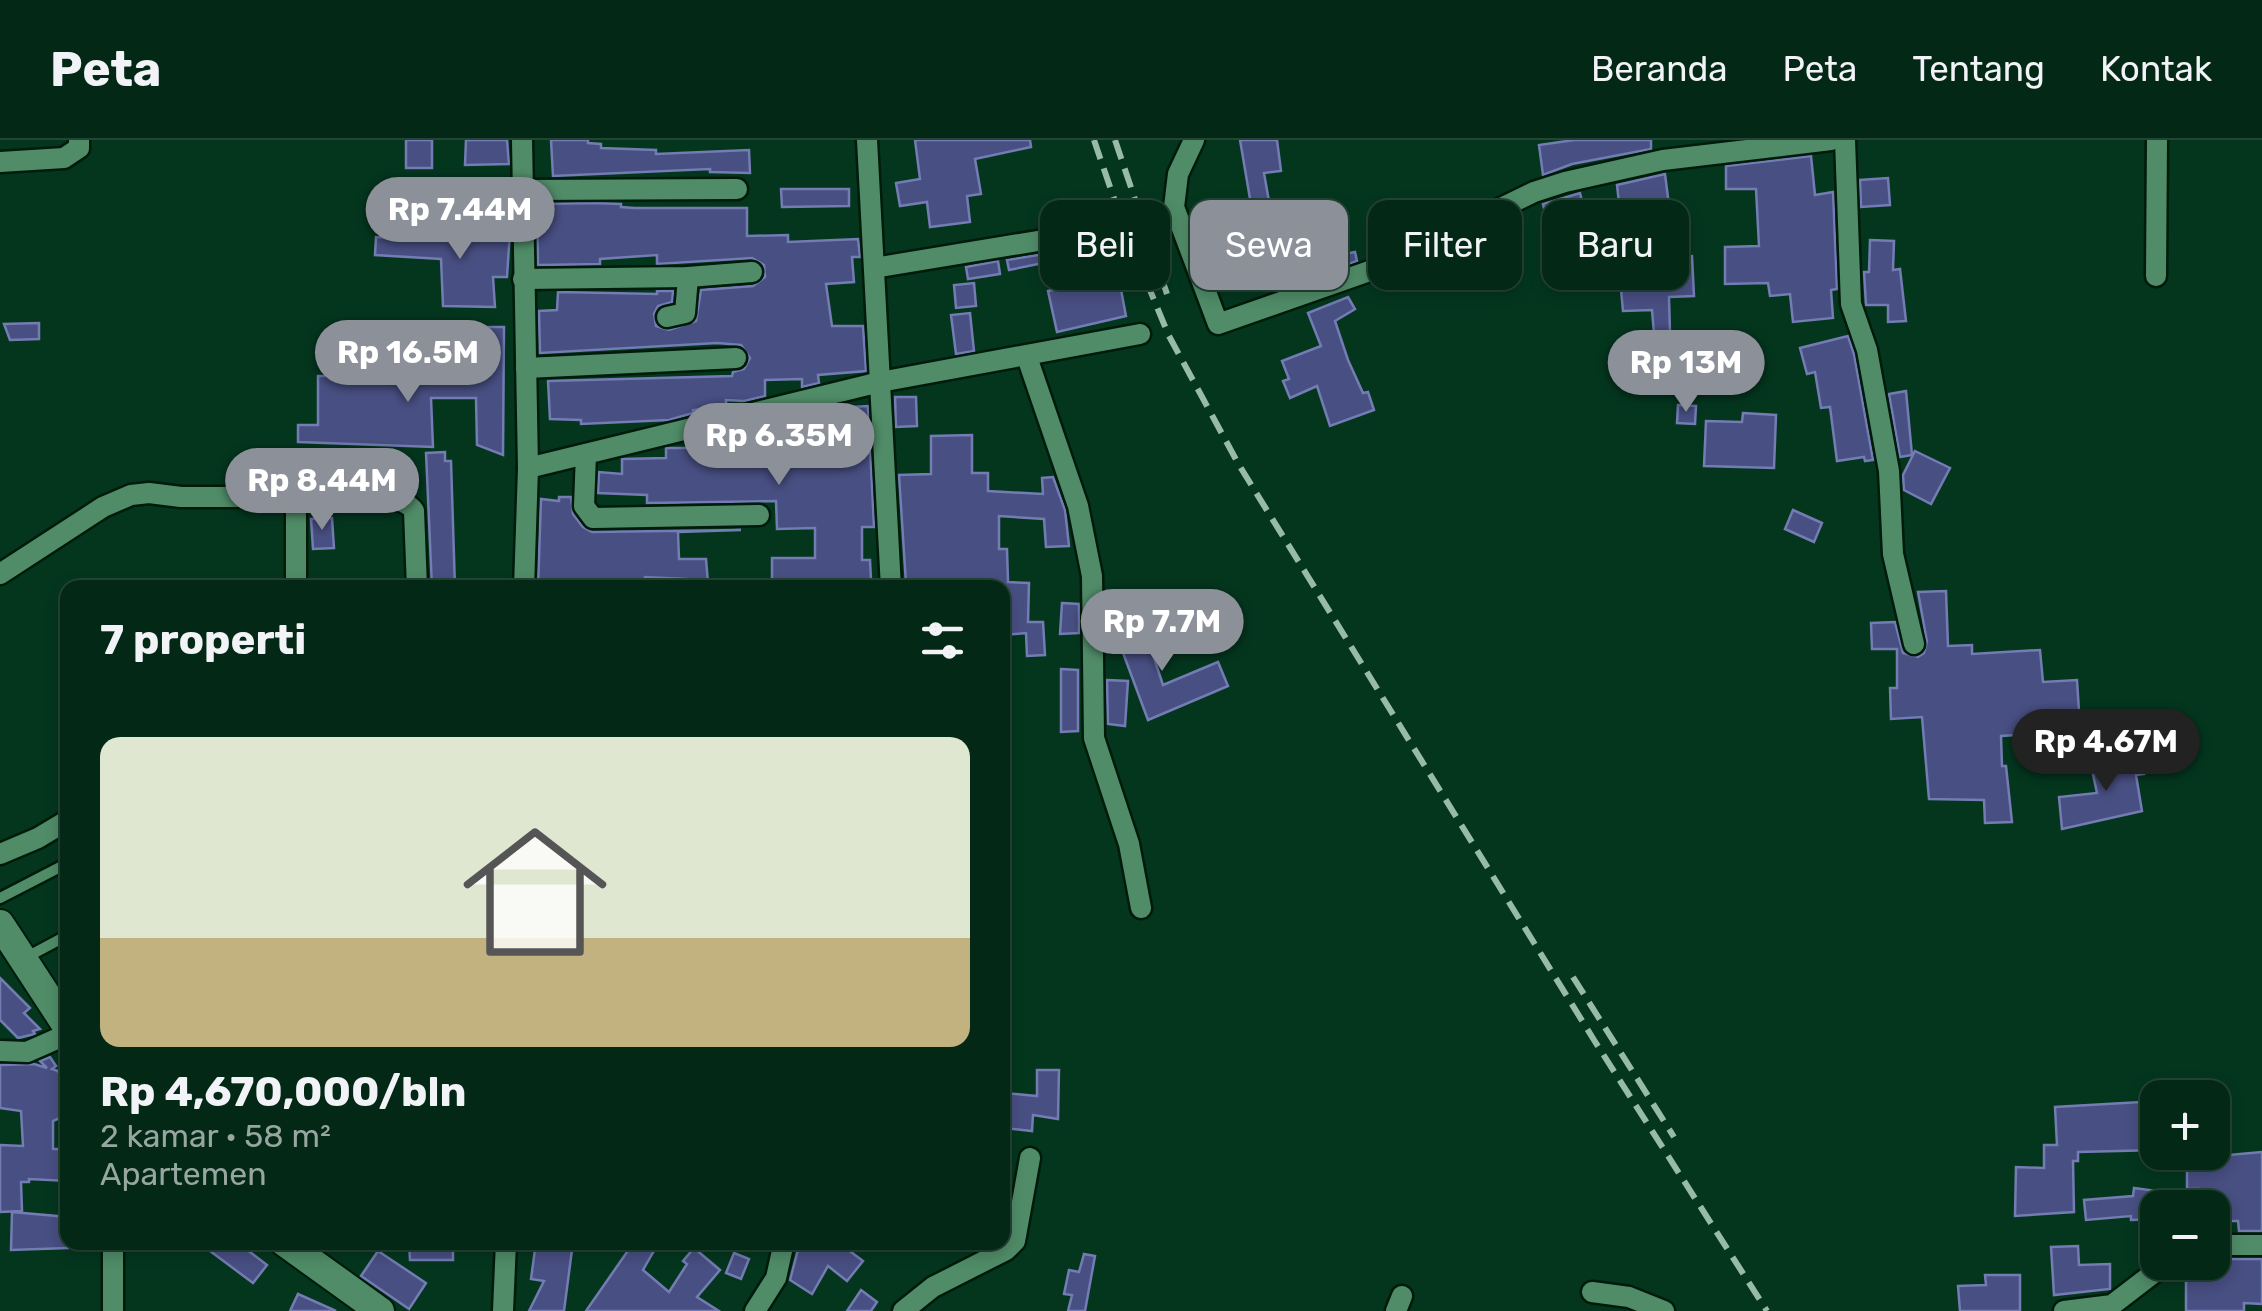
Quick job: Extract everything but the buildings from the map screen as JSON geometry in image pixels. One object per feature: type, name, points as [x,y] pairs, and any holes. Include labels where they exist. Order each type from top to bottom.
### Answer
[{"type":"main road","points":[[0,924],[60,1018]]},
{"type":"main road","points":[[298,1250],[380,1311]]},
{"type":"street","points":[[0,162],[64,158],[79,148],[79,140]]},
{"type":"street","points":[[522,140],[528,468],[524,580]]},
{"type":"street","points":[[867,140],[891,580]]},
{"type":"street","points":[[1194,140],[1178,174],[1174,207],[1218,324],[1378,268],[1534,192],[1565,182],[1664,160],[1831,140]]},
{"type":"street","points":[[1845,140],[1851,304],[1867,350],[1890,471],[1893,554],[1914,644]]},
{"type":"street","points":[[2156,140],[2156,276]]},
{"type":"street","points":[[523,190],[736,189]]},
{"type":"street","points":[[874,268],[1040,241]]},
{"type":"street","points":[[523,280],[752,272]]},
{"type":"street","points":[[666,317],[685,313],[688,277]]},
{"type":"street","points":[[528,468],[880,382],[1140,334]]},
{"type":"street","points":[[1027,357],[1078,506],[1092,576],[1094,738],[1129,844],[1141,908]]},
{"type":"street","points":[[526,368],[736,358]]},
{"type":"street","points":[[586,454],[584,506],[592,518],[758,515]]},
{"type":"street","points":[[0,574],[103,508],[131,495],[148,493],[181,497],[390,497],[409,503],[414,511],[416,580]]},
{"type":"street","points":[[296,498],[296,580]]},
{"type":"street","points":[[0,854],[60,825]]},
{"type":"street","points":[[0,1051],[27,1052],[60,1035]]},
{"type":"street","points":[[1010,1246],[1015,1241],[1030,1158]]},
{"type":"street","points":[[2230,1245],[2262,1245]]},
{"type":"street","points":[[112,1311],[114,1250]]},
{"type":"street","points":[[503,1311],[506,1250]]},
{"type":"street","points":[[755,1311],[776,1278],[782,1250]]},
{"type":"street","points":[[903,1311],[933,1287],[1006,1250]]},
{"type":"street","points":[[2064,1311],[2112,1305],[2145,1280]]},
{"type":"street","points":[[1592,1292],[1629,1298],[1664,1311]]},
{"type":"lane","points":[[0,898],[60,867]]},
{"type":"lane","points":[[24,958],[60,939]]},
{"type":"railway","points":[[1094,140],[1123,225],[1169,336],[1239,465],[1594,1040],[1767,1311]]},
{"type":"railway","points":[[1115,140],[1167,294]]},
{"type":"railway","points":[[1573,977],[1674,1137]]}]
